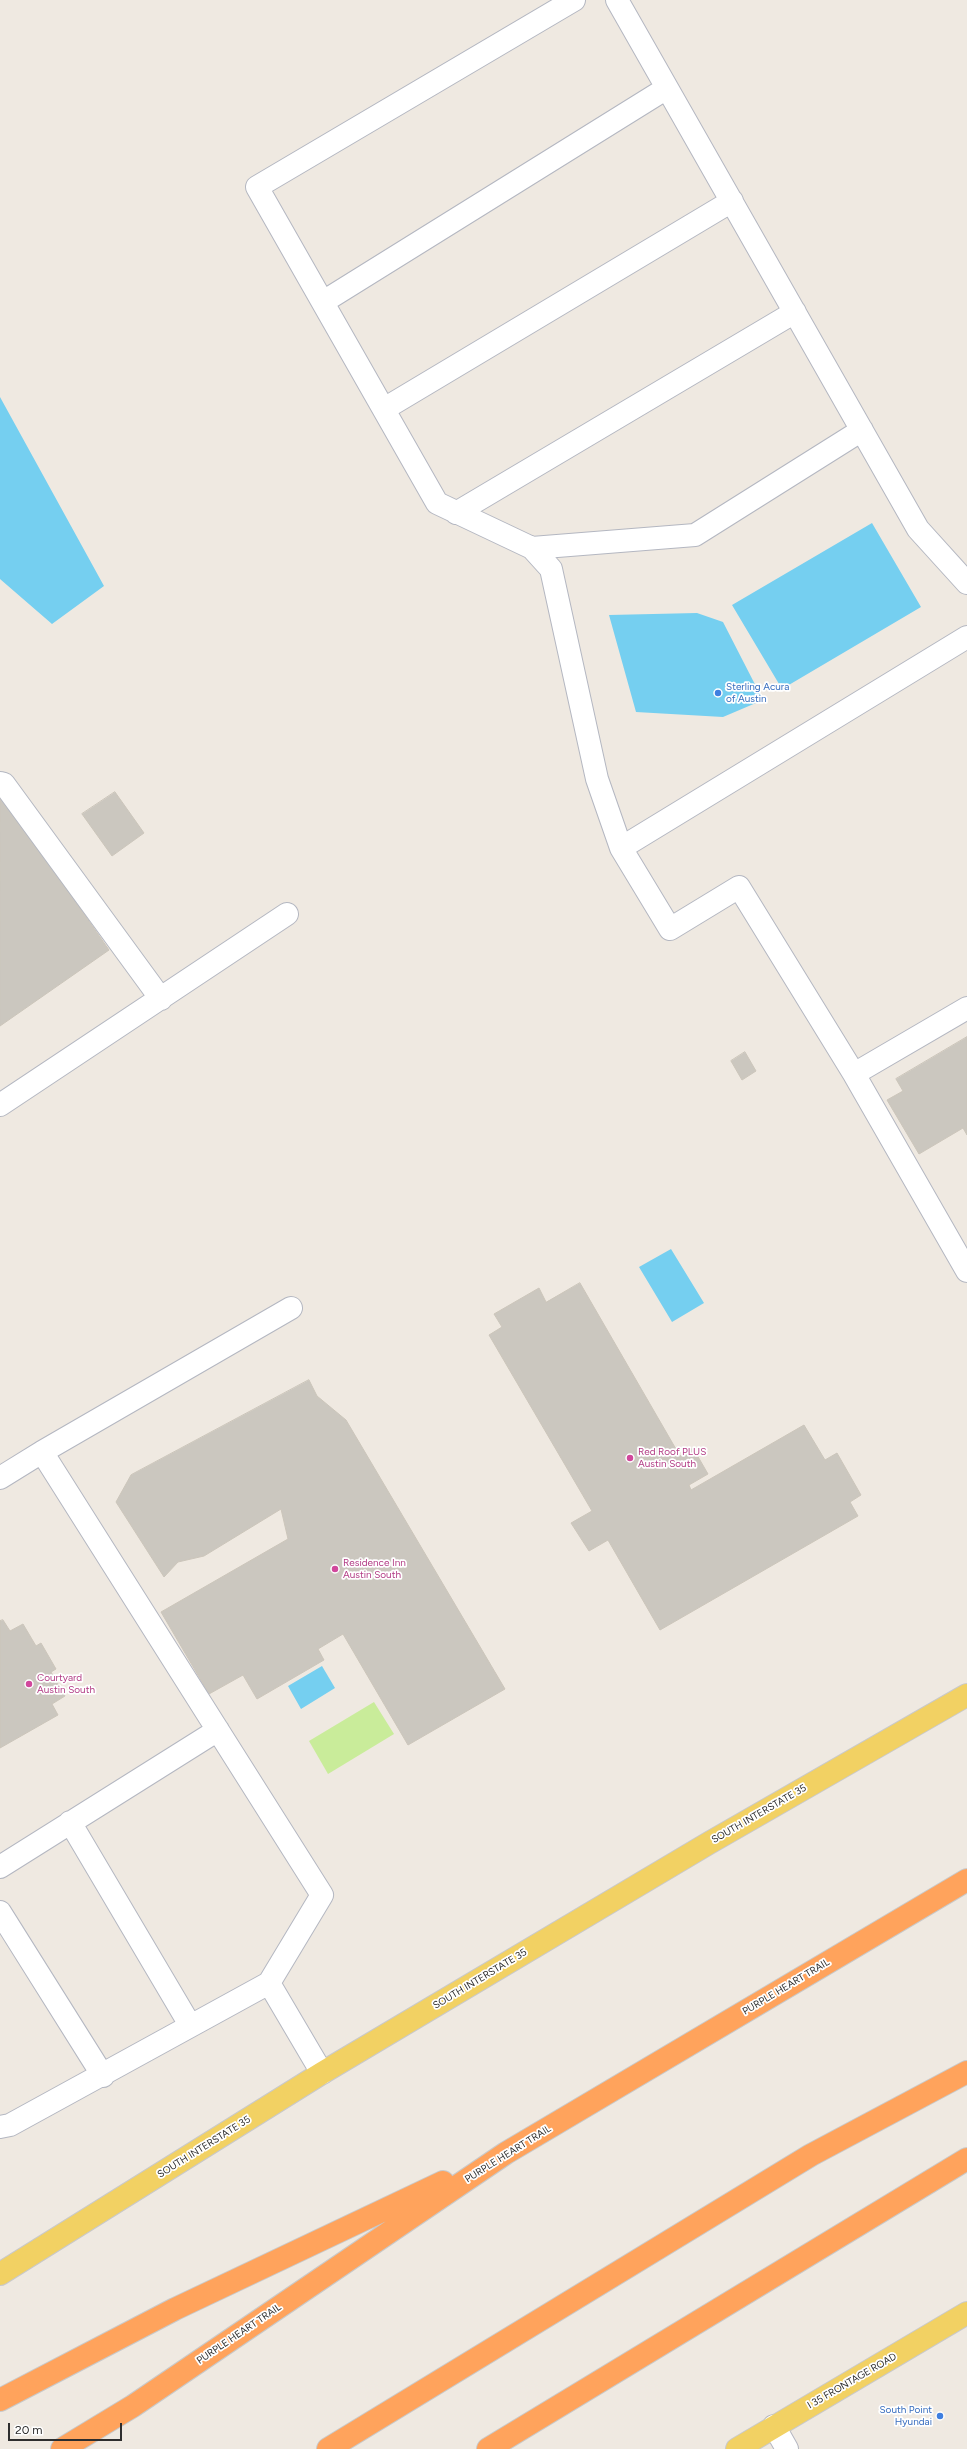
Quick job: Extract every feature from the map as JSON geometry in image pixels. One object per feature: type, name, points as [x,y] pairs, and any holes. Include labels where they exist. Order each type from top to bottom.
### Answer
[{"type":"highway","name":"PURPLE HEART TRAIL","points":[[62,2449],[133,2406],[506,2153],[967,1880]]},
{"type":"highway","points":[[328,2449],[811,2155],[967,2072]]},
{"type":"highway","points":[[0,2400],[175,2309],[506,2153]]},
{"type":"highway","points":[[488,2449],[967,2159]]},
{"type":"main road","name":"SOUTH INTERSTATE 35","points":[[0,2274],[322,2073],[709,1843],[967,1694]]},
{"type":"main road","name":"I 35 FRONTAGE ROAD","points":[[737,2449],[967,2313]]},
{"type":"lane","points":[[574,0],[257,188],[437,503],[532,548],[551,569],[597,779],[621,848],[670,929],[739,887],[854,1074],[967,1271]]},
{"type":"lane","points":[[617,0],[918,529],[967,583]]},
{"type":"lane","points":[[323,302],[667,88]]},
{"type":"lane","points":[[384,409],[732,201]]},
{"type":"lane","points":[[456,513],[795,312]]},
{"type":"lane","points":[[532,548],[695,535],[862,430]]},
{"type":"lane","points":[[621,848],[967,637]]},
{"type":"lane","points":[[0,783],[4,784],[161,999]]},
{"type":"lane","points":[[0,1104],[161,999],[287,914]]},
{"type":"lane","points":[[854,1074],[967,1008]]},
{"type":"lane","points":[[0,1478],[42,1452],[291,1308]]},
{"type":"lane","points":[[3,2120],[103,2076],[269,1983],[322,1895],[42,1452]]},
{"type":"lane","points":[[6,1857],[70,1822],[218,1730]]},
{"type":"lane","points":[[70,1822],[190,2026]]},
{"type":"lane","points":[[0,1912],[103,2076]]},
{"type":"lane","points":[[269,1983],[322,2073]]},
{"type":"lane","points":[[774,2426],[787,2449]]},
{"type":"green space","points":[[374,1702],[394,1734],[328,1774],[309,1741]]},
{"type":"water","points":[[0,397],[104,586],[52,624],[0,579]]},
{"type":"water","points":[[872,523],[921,607],[782,689],[732,605]]},
{"type":"water","points":[[697,613],[723,622],[763,700],[723,717],[636,712],[609,615]]},
{"type":"water","points":[[671,1249],[704,1303],[672,1322],[639,1267]]},
{"type":"water","points":[[322,1666],[335,1688],[301,1709],[288,1686]]},
{"type":"building","points":[[115,792],[144,833],[112,856],[82,814]]},
{"type":"building","points":[[0,793],[109,950],[0,1026]]},
{"type":"building","points":[[967,1037],[967,1135],[963,1128],[919,1154],[887,1100],[903,1091],[896,1079]]},
{"type":"building","points":[[745,1052],[756,1071],[742,1080],[731,1061]]},
{"type":"building","name":"Red Roof PLUS Austin South","points":[[580,1283],[680,1456],[693,1448],[708,1474],[689,1485],[691,1490],[804,1425],[825,1460],[837,1453],[861,1495],[850,1502],[858,1516],[660,1630],[608,1540],[589,1551],[571,1523],[592,1511],[489,1335],[502,1327],[494,1314],[539,1288],[546,1302]]},
{"type":"building","name":"Residence Inn Austin South","points":[[309,1380],[317,1396],[346,1420],[505,1689],[408,1745],[343,1634],[318,1649],[324,1660],[257,1699],[243,1675],[209,1694],[161,1612],[288,1539],[281,1509],[204,1556],[178,1562],[164,1577],[116,1502],[131,1475]]},
{"type":"building","name":"Courtyard Austin South","points":[[3,1620],[10,1631],[23,1624],[36,1646],[41,1643],[56,1669],[51,1672],[65,1696],[52,1704],[58,1715],[0,1748],[0,1621]]},
{"type":"place","name":"Sterling Acura of Austin","points":[[718,693]]},
{"type":"place","name":"Red Roof PLUS Austin South","points":[[630,1458]]},
{"type":"place","name":"Residence Inn Austin South","points":[[335,1569]]},
{"type":"place","name":"Courtyard Austin South","points":[[29,1684]]},
{"type":"place","name":"South Point Hyundai","points":[[940,2416]]}]
